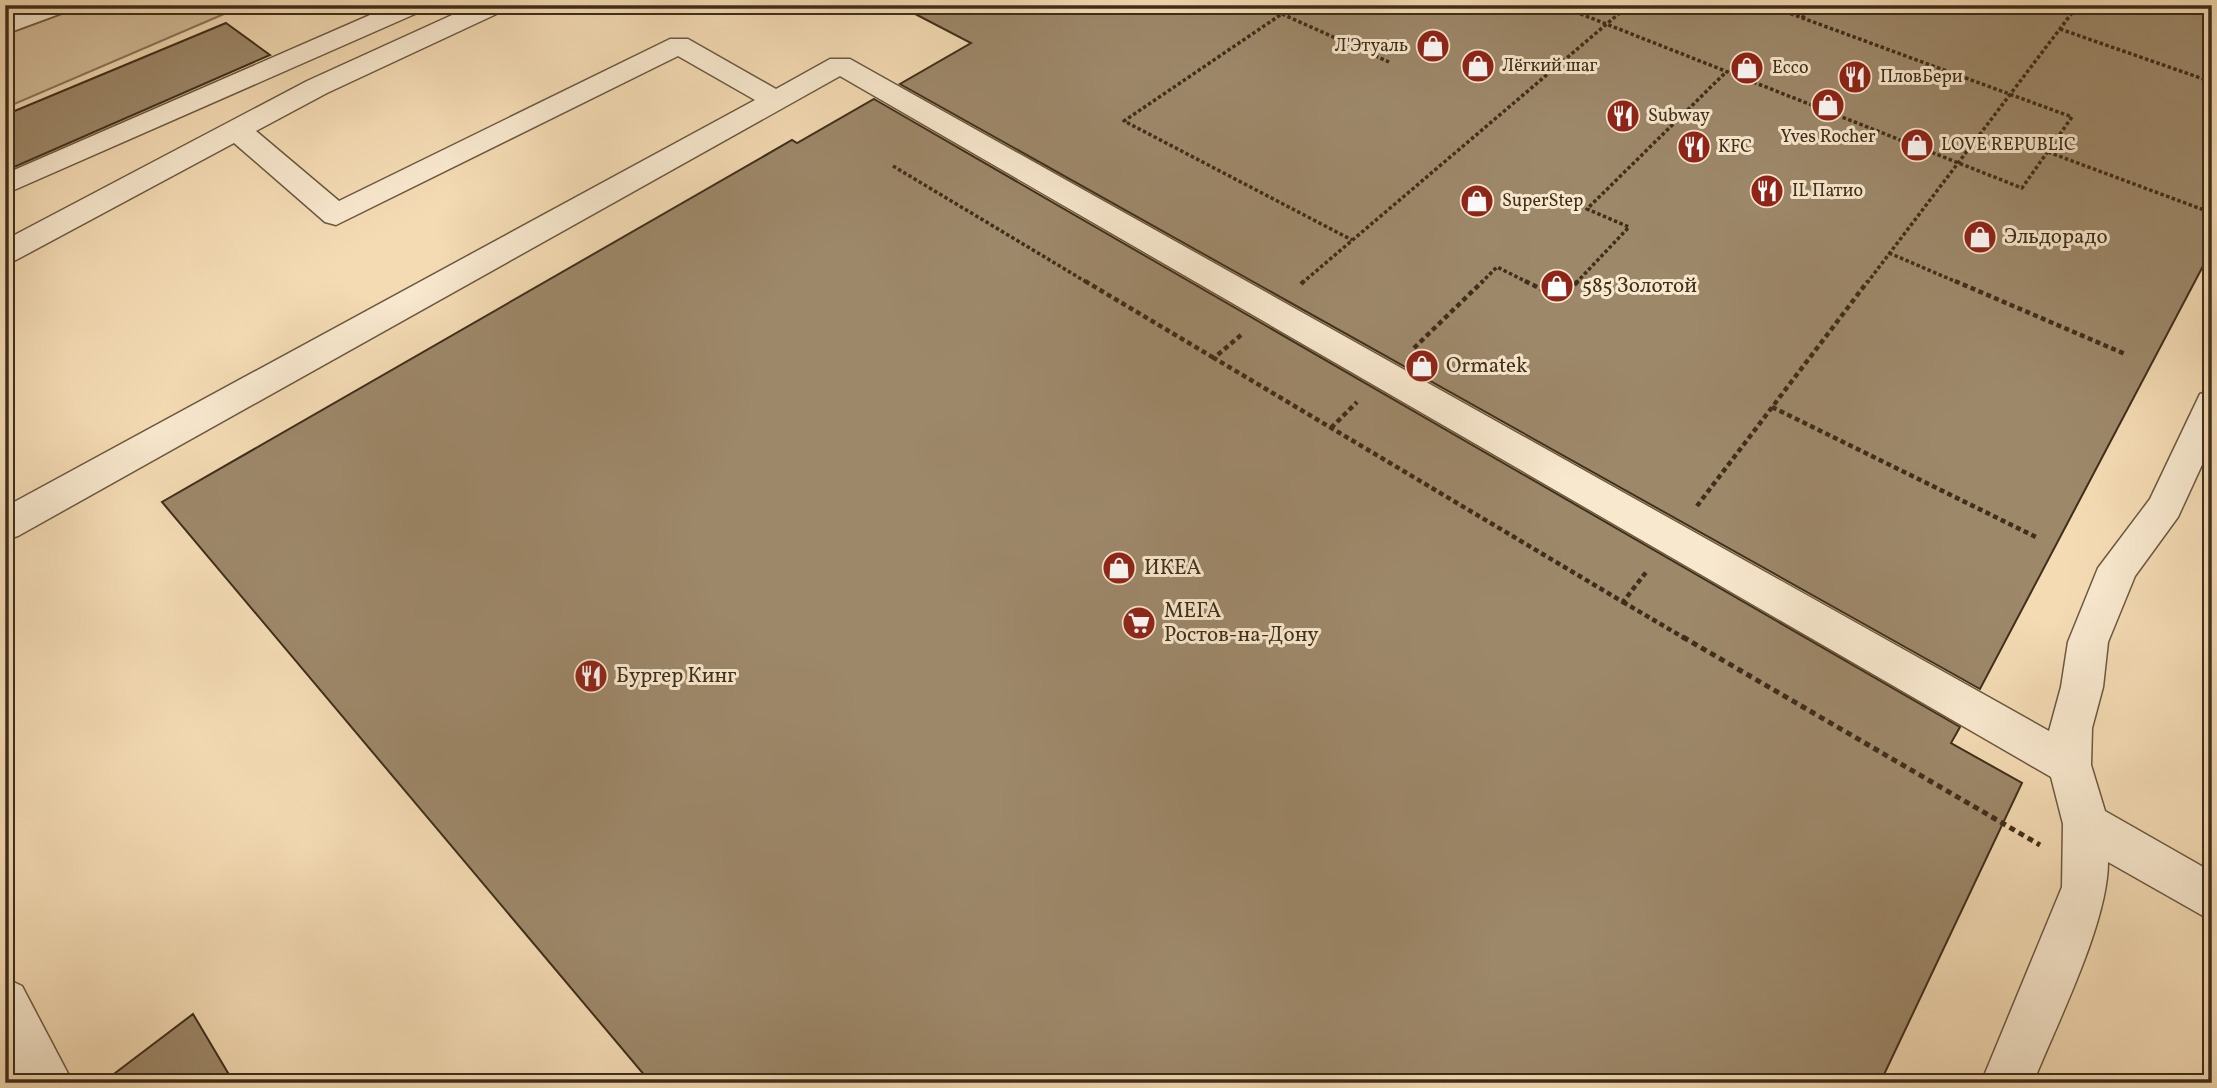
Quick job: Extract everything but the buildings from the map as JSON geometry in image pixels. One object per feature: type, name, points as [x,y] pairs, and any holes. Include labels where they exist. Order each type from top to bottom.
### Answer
[{"type":"street","points":[[5,26],[61,5]]},
{"type":"street","points":[[5,185],[415,5]]},
{"type":"street","points":[[5,253],[317,87],[496,5]]},
{"type":"street","points":[[237,130],[336,215],[679,45],[775,100]]},
{"type":"street","points":[[5,525],[840,65],[2069,765]]},
{"type":"street","points":[[2007,1083],[2068,938],[2085,887],[2086,824],[2069,765],[2071,727],[2082,687],[2088,642],[2118,568],[2165,507],[2198,472],[2212,403]]},
{"type":"street","points":[[2086,824],[2212,898]]},
{"type":"street","points":[[5,1003],[39,1080]]},
{"type":"path","points":[[1295,5],[1124,121],[1352,240]]},
{"type":"path","points":[[1558,5],[2022,188],[2071,117],[1767,5]]},
{"type":"path","points":[[1299,285],[1629,5]]},
{"type":"path","points":[[1802,18],[1815,5]]},
{"type":"path","points":[[1689,515],[2078,5]]},
{"type":"path","points":[[1282,14],[1389,62]]},
{"type":"path","points":[[2060,29],[2212,82]]},
{"type":"path","points":[[1409,352],[1497,267],[1561,299],[1629,227],[1587,209],[1726,72]]},
{"type":"path","points":[[2048,152],[2212,213]]},
{"type":"path","points":[[893,166],[1623,602],[2085,871]]},
{"type":"path","points":[[1889,253],[2126,354]]},
{"type":"path","points":[[1214,358],[1246,330]]},
{"type":"path","points":[[1331,428],[1360,399]]},
{"type":"path","points":[[1772,407],[2036,537]]},
{"type":"path","points":[[1623,602],[1648,569]]},
{"type":"shaded area","points":[[86,5],[245,5],[5,108],[5,35]]},
{"type":"place","name":"Л'Этуаль","points":[[1433,46]]},
{"type":"place","name":"Лёгкий шаг","points":[[1478,66]]},
{"type":"place","name":"Ecco","points":[[1747,68]]},
{"type":"place","name":"ПловБери","points":[[1855,77]]},
{"type":"place","name":"Yves Rocher","points":[[1828,105]]},
{"type":"place","name":"Subway","points":[[1623,116]]},
{"type":"place","name":"LOVE REPUBLIC","points":[[1917,145]]},
{"type":"place","name":"KFC","points":[[1694,147]]},
{"type":"place","name":"IL Патио","points":[[1767,191]]},
{"type":"place","name":"SuperStep","points":[[1477,201]]},
{"type":"place","name":"Эльдорадо","points":[[1980,237]]},
{"type":"place","name":"585 Золотой","points":[[1557,286]]},
{"type":"place","name":"Ormatek","points":[[1422,366]]},
{"type":"place","name":"ИКЕА","points":[[1119,568]]},
{"type":"place","name":"МЕГА Ростов-на-Дону","points":[[1139,623]]},
{"type":"place","name":"Бургер Кинг","points":[[591,676]]}]
